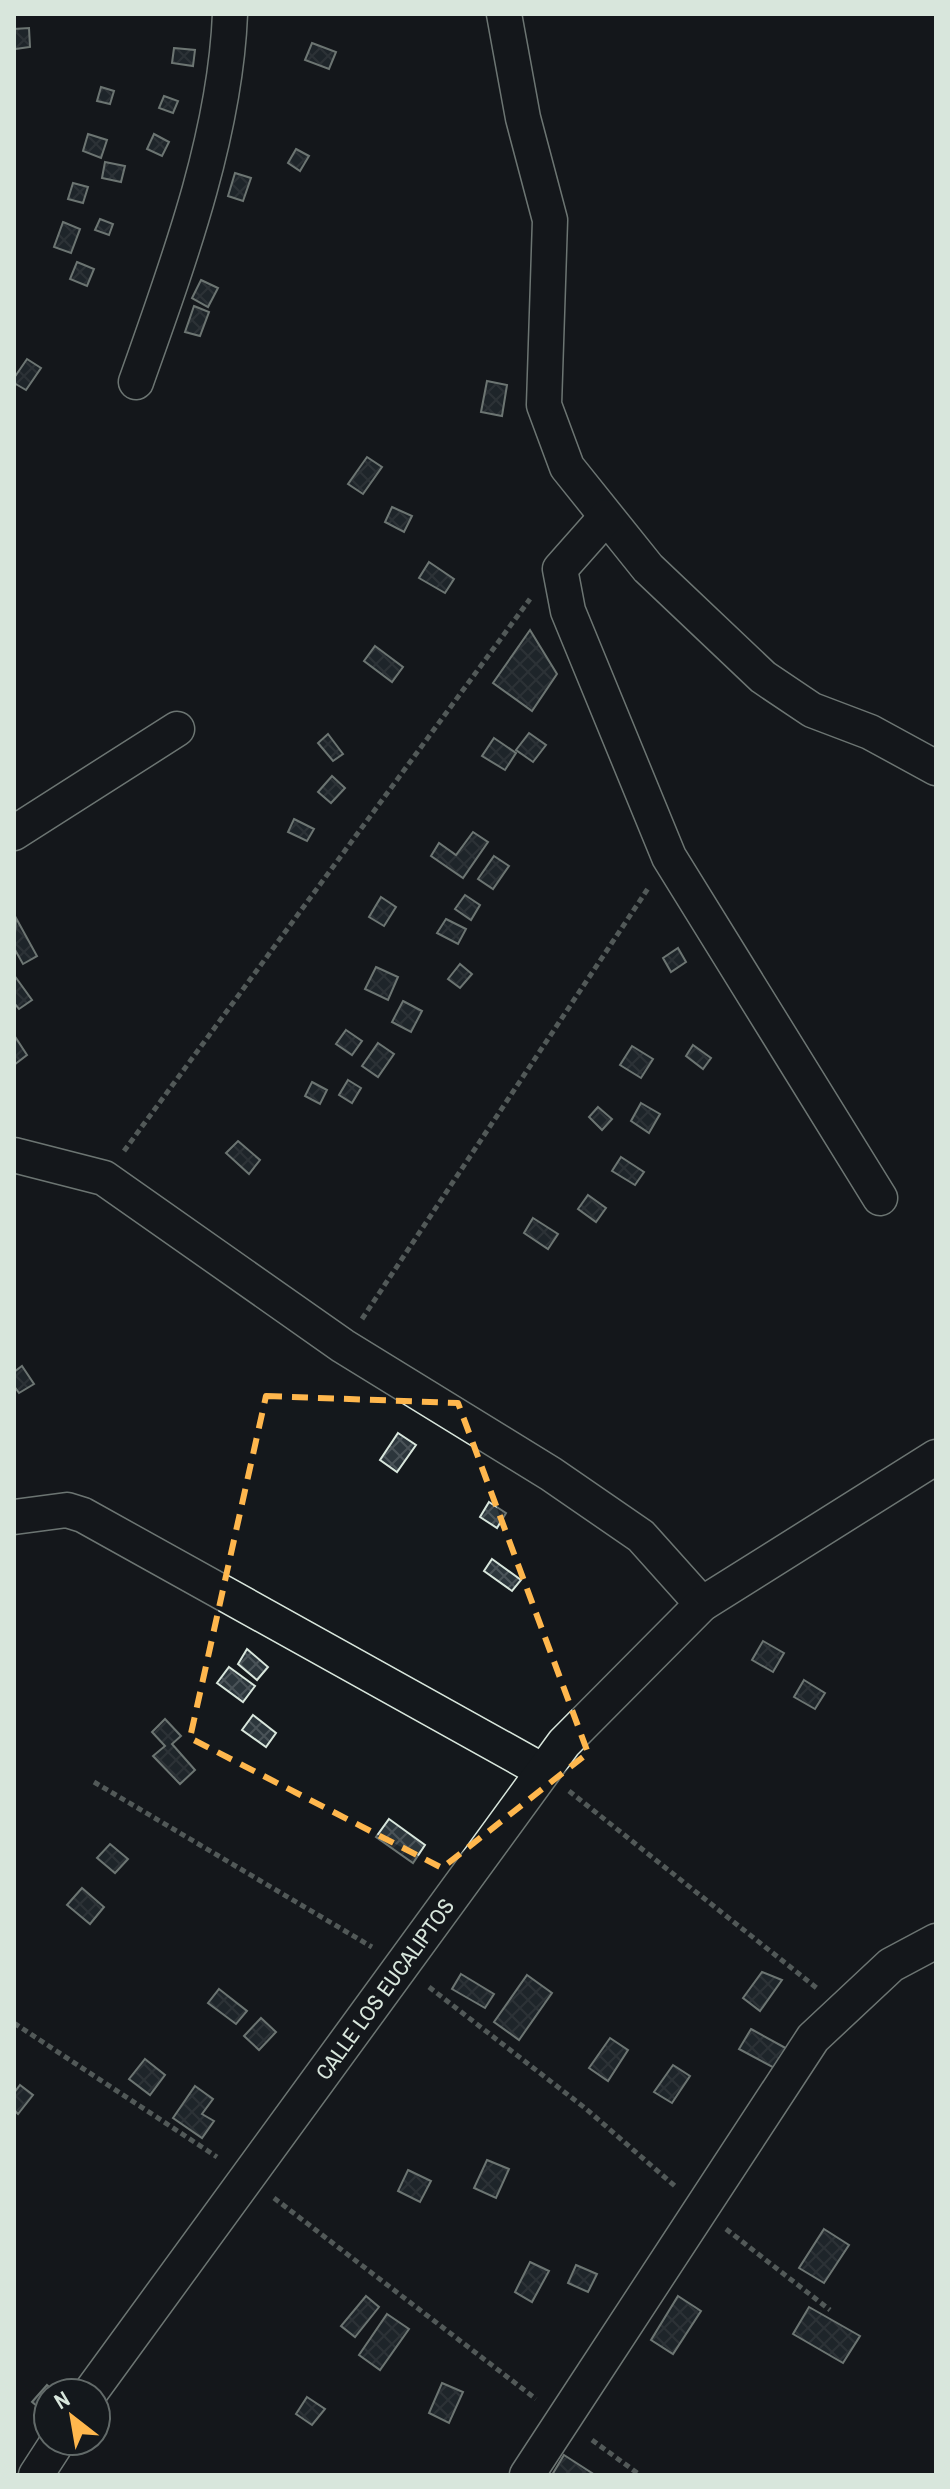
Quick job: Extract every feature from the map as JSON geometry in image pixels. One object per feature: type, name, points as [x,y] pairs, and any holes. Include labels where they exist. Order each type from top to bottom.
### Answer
[{"type":"street","points":[[136,382],[191,227],[216,110],[230,14]]},
{"type":"street","points":[[504,14],[523,118],[550,220],[544,405],[567,467],[648,568],[763,677],[812,710],[870,732],[936,768]]},
{"type":"street","points":[[606,517],[560,569],[568,611],[669,857],[880,1198]]},
{"type":"street","points":[[14,833],[177,729]]},
{"type":"street","points":[[14,1155],[104,1178],[343,1346],[551,1474],[641,1536],[702,1604]]},
{"type":"street","name":"CALLE LOS EUCALIPTOS","points":[[102,2377],[564,1743],[702,1604],[936,1457]]},
{"type":"street","points":[[14,1517],[67,1510],[83,1515],[543,1771]]},
{"type":"street","points":[[527,2475],[813,2038],[891,1965],[936,1941]]},
{"type":"street","points":[[36,2475],[48,2457]]},
{"type":"path","points":[[104,1178],[522,607],[560,569]]},
{"type":"path","points":[[343,1346],[669,857]]},
{"type":"path","points":[[543,1771],[843,2010]]},
{"type":"path","points":[[94,1782],[402,1965],[585,2108],[701,2210],[830,2310]]},
{"type":"path","points":[[14,2023],[247,2177],[640,2475]]},
{"type":"highlighted area","points":[[266,1396],[458,1403],[588,1753],[442,1868],[190,1738]]},
{"type":"building","points":[[29,28],[30,47],[15,49],[14,29]]},
{"type":"building","points":[[312,43],[336,52],[329,69],[305,60]]},
{"type":"building","points":[[174,48],[195,50],[193,66],[172,63]]},
{"type":"building","points":[[101,87],[114,91],[110,104],[97,101]]},
{"type":"building","points":[[164,96],[178,101],[173,113],[159,108]]},
{"type":"building","points":[[88,134],[107,140],[101,158],[83,151]]},
{"type":"building","points":[[154,134],[169,142],[162,156],[147,149]]},
{"type":"building","points":[[296,149],[309,156],[300,171],[288,163]]},
{"type":"building","points":[[105,162],[125,166],[121,182],[102,178]]},
{"type":"building","points":[[235,173],[251,178],[243,201],[228,196]]},
{"type":"building","points":[[73,183],[88,187],[83,203],[68,199]]},
{"type":"building","points":[[100,219],[113,224],[109,235],[95,230]]},
{"type":"building","points":[[63,222],[80,229],[71,253],[54,247]]},
{"type":"building","points":[[77,262],[94,269],[87,286],[70,279]]},
{"type":"building","points":[[201,280],[218,288],[208,307],[192,298]]},
{"type":"building","points":[[194,306],[209,312],[200,336],[185,332]]},
{"type":"building","points":[[27,359],[41,368],[26,390],[14,383],[14,378]]},
{"type":"building","points":[[487,381],[507,385],[502,416],[481,412]]},
{"type":"building","points":[[367,457],[382,467],[363,494],[348,484]]},
{"type":"building","points":[[392,507],[412,516],[404,532],[385,522]]},
{"type":"building","points":[[429,562],[454,579],[445,593],[419,578]]},
{"type":"building","points":[[530,630],[557,674],[532,711],[493,683]]},
{"type":"building","points":[[375,646],[403,667],[392,682],[364,661]]},
{"type":"building","points":[[529,733],[546,745],[533,762],[516,750]]},
{"type":"building","points":[[328,734],[343,754],[333,761],[318,743]]},
{"type":"building","points":[[494,738],[516,753],[505,770],[482,756]]},
{"type":"building","points":[[332,776],[345,788],[331,803],[318,792]]},
{"type":"building","points":[[294,819],[314,829],[307,841],[288,832]]},
{"type":"building","points":[[473,832],[488,842],[463,878],[431,856],[439,843],[456,855]]},
{"type":"building","points":[[494,856],[509,866],[493,889],[478,879]]},
{"type":"building","points":[[465,895],[480,905],[471,920],[455,909]]},
{"type":"building","points":[[381,897],[396,907],[384,926],[369,917]]},
{"type":"building","points":[[16,918],[37,956],[23,964],[14,948]]},
{"type":"building","points":[[446,919],[466,929],[458,944],[437,933]]},
{"type":"building","points":[[678,948],[686,962],[671,972],[663,958]]},
{"type":"building","points":[[460,964],[472,974],[460,988],[448,979]]},
{"type":"building","points":[[376,967],[398,977],[388,1000],[365,989]]},
{"type":"building","points":[[14,975],[32,1000],[19,1009],[14,1003]]},
{"type":"building","points":[[403,1001],[422,1011],[411,1032],[392,1022]]},
{"type":"building","points":[[346,1030],[362,1041],[352,1055],[336,1044]]},
{"type":"building","points":[[14,1035],[27,1055],[14,1065]]},
{"type":"building","points":[[378,1043],[394,1054],[378,1077],[362,1066]]},
{"type":"building","points":[[693,1045],[711,1058],[703,1069],[686,1056]]},
{"type":"building","points":[[632,1046],[653,1059],[641,1078],[620,1065]]},
{"type":"building","points":[[348,1080],[361,1088],[352,1103],[339,1095]]},
{"type":"building","points":[[312,1082],[327,1090],[320,1104],[305,1096]]},
{"type":"building","points":[[641,1103],[660,1114],[649,1133],[631,1121]]},
{"type":"building","points":[[598,1107],[612,1119],[602,1130],[589,1117]]},
{"type":"building","points":[[238,1141],[260,1160],[249,1174],[226,1153]]},
{"type":"building","points":[[621,1157],[644,1172],[635,1185],[612,1171]]},
{"type":"building","points":[[588,1195],[606,1208],[596,1222],[578,1209]]},
{"type":"building","points":[[533,1218],[558,1234],[548,1249],[524,1233]]},
{"type":"building","points":[[22,1366],[34,1384],[19,1393],[14,1386],[14,1372]]},
{"type":"building","points":[[398,1433],[416,1445],[397,1472],[380,1460]]},
{"type":"building","points":[[489,1502],[506,1513],[497,1528],[480,1517]]},
{"type":"building","points":[[492,1559],[521,1580],[512,1591],[484,1571]]},
{"type":"building","points":[[763,1641],[784,1653],[773,1672],[752,1660]]},
{"type":"building","points":[[247,1649],[268,1667],[257,1680],[238,1664]]},
{"type":"building","points":[[229,1667],[255,1686],[243,1702],[217,1683]]},
{"type":"building","points":[[804,1680],[825,1693],[815,1709],[794,1697]]},
{"type":"building","points":[[253,1715],[276,1733],[266,1747],[242,1730]]},
{"type":"building","points":[[165,1719],[181,1736],[172,1744],[195,1770],[180,1784],[153,1756],[165,1746],[152,1732]]},
{"type":"building","points":[[389,1819],[425,1845],[413,1863],[376,1837]]},
{"type":"building","points":[[110,1844],[128,1859],[115,1873],[97,1858]]},
{"type":"building","points":[[82,1888],[104,1907],[90,1924],[67,1905]]},
{"type":"building","points":[[762,1972],[782,1980],[760,2011],[743,1998]]},
{"type":"building","points":[[461,1974],[494,1994],[485,2008],[452,1989]]},
{"type":"building","points":[[527,1975],[552,1993],[519,2040],[494,2022]]},
{"type":"building","points":[[219,1989],[247,2011],[236,2024],[208,2003]]},
{"type":"building","points":[[261,2018],[276,2032],[259,2050],[244,2036]]},
{"type":"building","points":[[751,2029],[791,2051],[780,2071],[739,2049]]},
{"type":"building","points":[[610,2038],[628,2050],[608,2081],[589,2068]]},
{"type":"building","points":[[145,2059],[165,2075],[150,2095],[129,2079]]},
{"type":"building","points":[[673,2065],[690,2076],[672,2103],[654,2092]]},
{"type":"building","points":[[20,2085],[33,2095],[18,2114],[14,2110],[14,2093]]},
{"type":"building","points":[[195,2086],[213,2099],[202,2114],[214,2121],[202,2138],[173,2118]]},
{"type":"building","points":[[487,2160],[509,2169],[496,2198],[474,2188]]},
{"type":"building","points":[[408,2170],[431,2181],[420,2202],[398,2191]]},
{"type":"building","points":[[824,2229],[849,2245],[824,2283],[799,2268]]},
{"type":"building","points":[[530,2262],[549,2271],[532,2302],[515,2292]]},
{"type":"building","points":[[576,2265],[597,2274],[588,2292],[568,2283]]},
{"type":"building","points":[[366,2296],[379,2307],[355,2337],[341,2326]]},
{"type":"building","points":[[678,2296],[701,2311],[673,2354],[651,2340]]},
{"type":"building","points":[[809,2307],[860,2336],[843,2363],[793,2334]]},
{"type":"building","points":[[387,2314],[409,2329],[380,2370],[359,2355]]},
{"type":"building","points":[[442,2383],[463,2392],[449,2423],[429,2413]]},
{"type":"building","points":[[307,2397],[325,2409],[312,2425],[296,2414]]},
{"type":"building","points":[[564,2455],[595,2475],[552,2475]]}]
